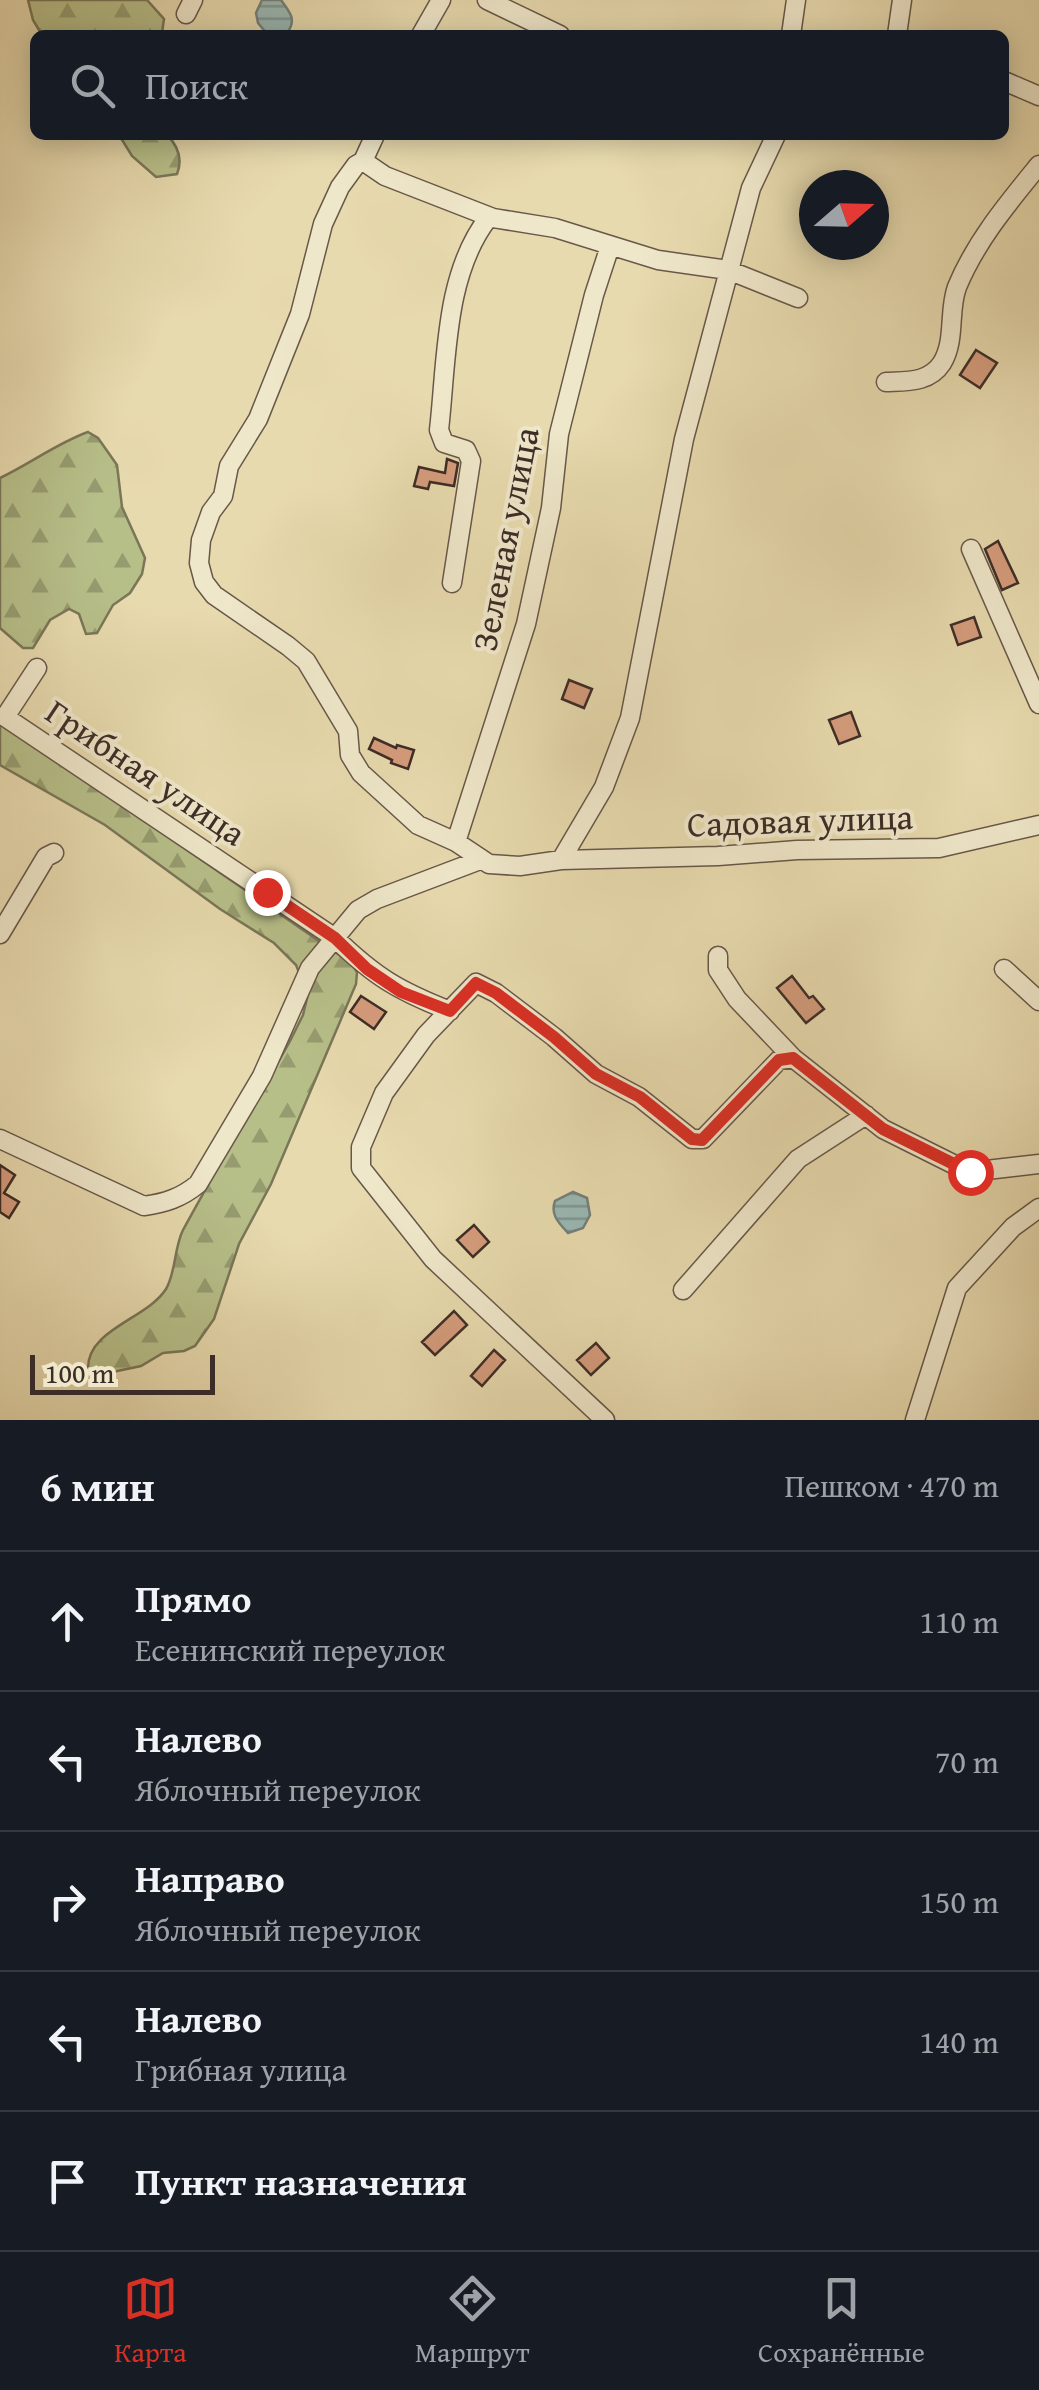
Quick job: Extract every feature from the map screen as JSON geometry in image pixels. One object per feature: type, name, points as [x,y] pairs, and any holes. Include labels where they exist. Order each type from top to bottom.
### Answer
[{"type":"street","points":[[423,30],[441,0]]},
{"type":"street","points":[[487,0],[550,30]]},
{"type":"street","points":[[792,30],[796,0]]},
{"type":"street","points":[[898,30],[902,0]]},
{"type":"street","points":[[1009,83],[1039,96]]},
{"type":"street","points":[[373,140],[363,161],[340,187],[323,224],[300,314],[275,380],[245,444],[229,466],[223,496],[211,512],[201,540],[199,562],[204,582],[227,606],[306,661],[348,732],[350,755],[361,773],[418,825],[456,842],[480,860]]},
{"type":"street","points":[[561,860],[604,787],[630,718],[671,497],[702,368],[751,188],[774,140]]},
{"type":"street","points":[[363,161],[385,176],[489,217],[555,228],[658,260],[728,270],[798,298]]},
{"type":"street","points":[[886,382],[919,380],[941,365],[948,351],[956,290],[997,216],[1039,164]]},
{"type":"street","points":[[452,583],[471,461],[466,450],[444,443],[439,430],[452,312],[464,262],[476,233],[489,217]]},
{"type":"street","name":"Зеленая улица","points":[[456,842],[526,624],[551,508],[559,434],[610,246]]},
{"type":"street","points":[[972,549],[1039,704]]},
{"type":"street","name":"Грибная улица","points":[[37,668],[5,717],[335,938],[367,969],[401,992],[450,1011]]},
{"type":"street","name":"Садовая улица","points":[[480,860],[520,866],[561,860],[939,848],[1039,825]]},
{"type":"street","points":[[0,934],[46,857],[54,853]]},
{"type":"street","points":[[0,1139],[144,1206],[187,1193],[198,1184],[262,1076],[310,968],[358,910],[480,860]]},
{"type":"street","points":[[718,956],[718,970],[738,999],[793,1058],[883,1129],[970,1172],[1039,1164]]},
{"type":"street","points":[[1004,969],[1039,1001]]},
{"type":"street","points":[[606,1420],[433,1259],[361,1168],[360,1147],[384,1093],[426,1035],[476,983],[496,993],[596,1074],[640,1097],[692,1139],[702,1140],[779,1060],[793,1058]]},
{"type":"street","points":[[683,1290],[798,1159],[866,1115]]},
{"type":"street","points":[[915,1420],[958,1288],[1013,1227],[1039,1208]]},
{"type":"green space","points":[[28,0],[147,0],[164,19],[162,30],[39,30]]},
{"type":"green space","points":[[122,140],[171,140],[180,163],[177,174],[156,177],[132,156]]},
{"type":"green space","points":[[88,432],[98,438],[117,465],[122,507],[145,558],[142,574],[130,593],[113,605],[97,633],[86,634],[79,614],[69,609],[50,620],[33,648],[23,648],[0,628],[0,478]]},
{"type":"green space","points":[[0,721],[351,963],[357,972],[356,984],[271,1184],[239,1244],[214,1319],[195,1346],[163,1353],[141,1366],[108,1373],[88,1368],[91,1355],[108,1334],[146,1309],[166,1289],[183,1230],[289,1043],[308,994],[296,965],[274,943],[220,909],[105,825],[0,765]]},
{"type":"water","points":[[262,0],[281,0],[292,20],[290,28],[264,30],[256,13]]},
{"type":"water","points":[[573,1192],[587,1198],[590,1215],[583,1228],[568,1233],[556,1218],[554,1206],[555,1201]]},
{"type":"building","points":[[976,350],[997,363],[980,388],[960,375]]},
{"type":"building","points":[[447,459],[458,463],[454,486],[430,482],[428,489],[414,486],[419,467],[445,473]]},
{"type":"building","points":[[998,541],[1018,583],[1002,590],[985,549]]},
{"type":"building","points":[[974,617],[981,637],[958,645],[951,625]]},
{"type":"building","points":[[569,680],[592,689],[584,708],[562,699]]},
{"type":"building","points":[[851,712],[860,736],[839,744],[829,720]]},
{"type":"building","points":[[374,738],[396,748],[397,745],[414,750],[408,769],[369,749]]},
{"type":"building","points":[[792,976],[809,998],[813,996],[824,1009],[806,1023],[777,988]]},
{"type":"building","points":[[361,996],[386,1012],[374,1029],[350,1012]]},
{"type":"building","points":[[0,1165],[15,1175],[4,1193],[19,1202],[9,1218],[0,1212]]},
{"type":"building","points":[[474,1225],[489,1242],[473,1257],[457,1240]]},
{"type":"building","points":[[454,1311],[467,1325],[435,1355],[422,1342]]},
{"type":"building","points":[[596,1343],[609,1358],[591,1375],[577,1360]]},
{"type":"building","points":[[494,1350],[505,1360],[482,1386],[471,1376]]},
{"type":"route","points":[[267,892],[335,938],[367,969],[401,992],[450,1011],[476,983],[496,993],[596,1074],[640,1097],[692,1139],[702,1140],[779,1060],[793,1058],[883,1129],[970,1172]]}]
